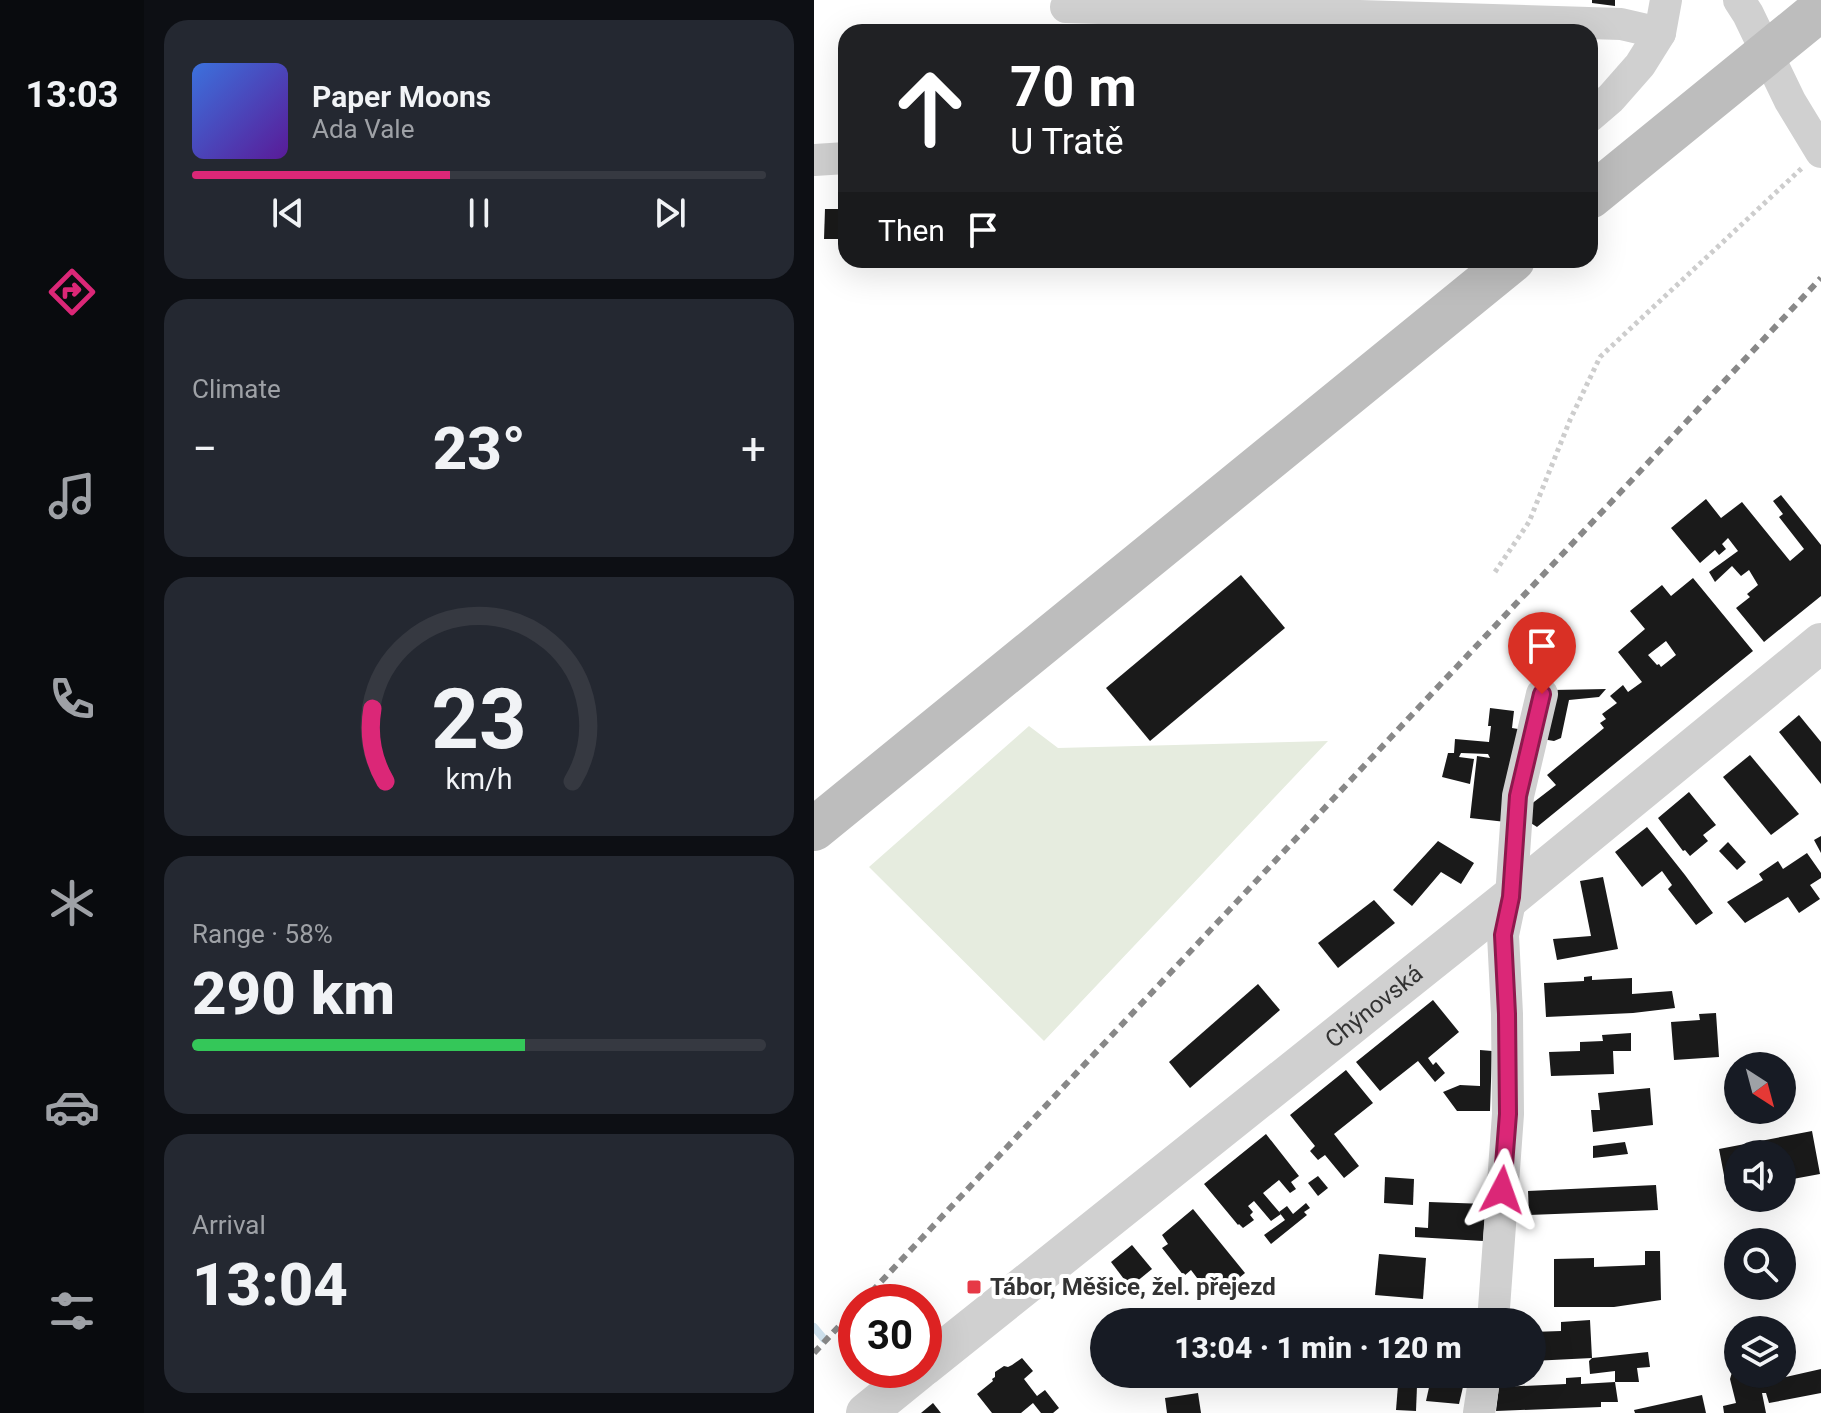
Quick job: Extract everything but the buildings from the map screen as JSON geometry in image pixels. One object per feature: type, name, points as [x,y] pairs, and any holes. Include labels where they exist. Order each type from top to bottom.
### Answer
[{"type":"main road","points":[[1598,190],[1821,9]]},
{"type":"main road","points":[[814,829],[1503,268]]},
{"type":"street","points":[[1598,109],[1627,82],[1640,65],[1660,33],[1666,0]]},
{"type":"street","points":[[1739,0],[1790,101],[1821,152]]},
{"type":"street","points":[[1066,7],[1621,24],[1660,33]]},
{"type":"street","points":[[814,160],[838,158]]},
{"type":"street","name":"Chýnovská","points":[[942,1352],[1511,897],[1821,643]]},
{"type":"street","points":[[1494,1308],[1508,1114],[1503,935],[1511,897],[1518,796],[1542,694]]},
{"type":"street","points":[[866,1413],[897,1388]]},
{"type":"street","points":[[1479,1413],[1483,1388]]},
{"type":"path","points":[[1495,572],[1529,522],[1570,420],[1600,357],[1784,183],[1821,152]]},
{"type":"shaded area","points":[[1029,726],[1058,748],[1328,741],[1044,1041],[869,867]]},
{"type":"waterway","points":[[814,1327],[824,1339]]},
{"type":"railway","points":[[879,1284],[1821,278]]},
{"type":"railway","points":[[814,1353],[838,1327]]},
{"type":"place","name":"Tábor, Měšice, žel. přejezd","points":[[974,1287]]},
{"type":"route","points":[[1502,1190],[1508,1114],[1503,935],[1511,897],[1518,796],[1542,694]]}]
